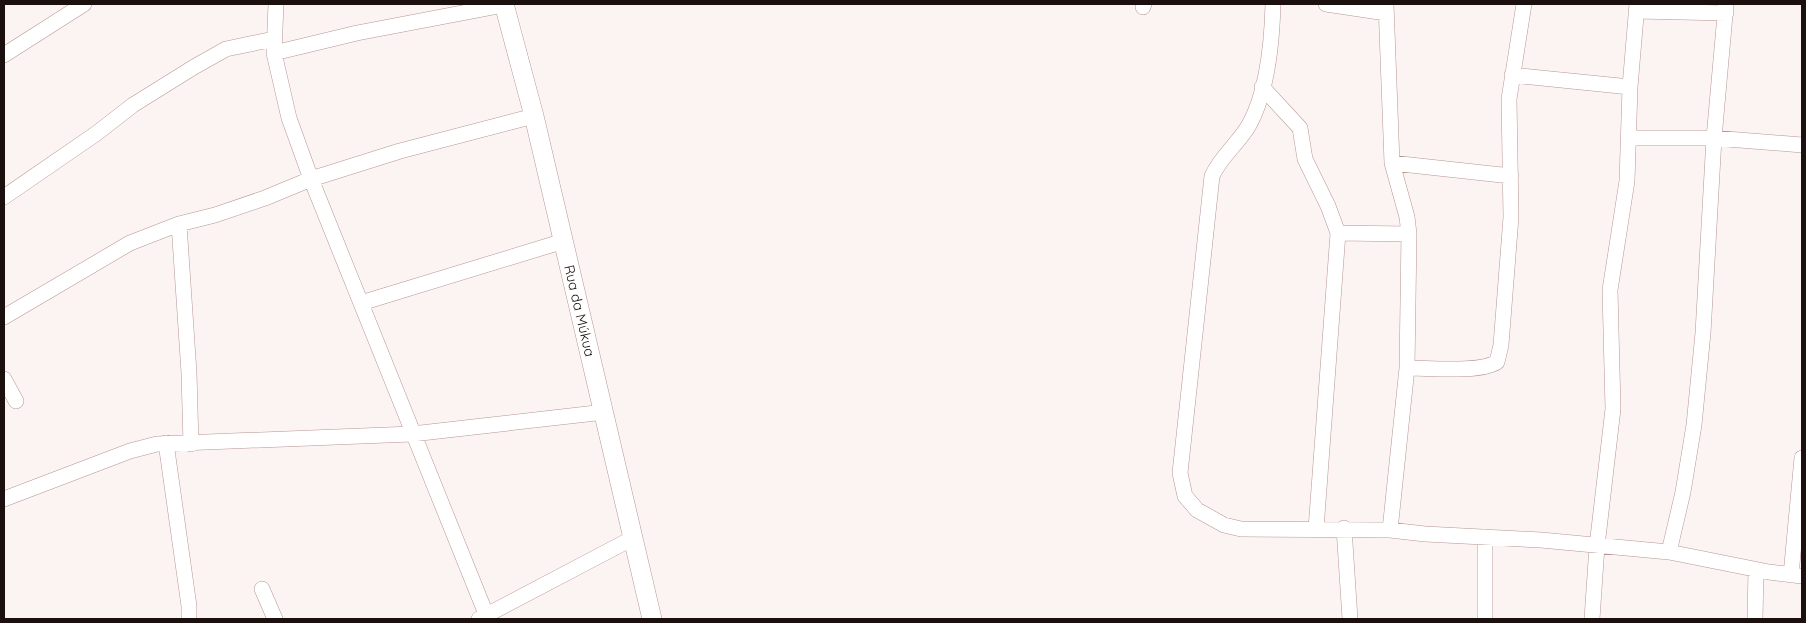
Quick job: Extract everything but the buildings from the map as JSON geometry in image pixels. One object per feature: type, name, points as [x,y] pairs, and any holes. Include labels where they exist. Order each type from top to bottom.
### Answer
[{"type":"street","points":[[4,55],[84,4]]},
{"type":"street","points":[[276,4],[274,46],[289,118],[311,179],[484,618],[633,538]]},
{"type":"street","points":[[4,197],[134,105],[206,59],[226,50],[274,46],[349,35],[504,4]]},
{"type":"street","name":"Rua da Múkua","points":[[504,4],[534,116],[605,412],[652,619]]},
{"type":"street","points":[[1272,4],[1268,55],[1262,87],[1249,125],[1217,165],[1212,176],[1180,481],[1190,504],[1208,518],[1224,525],[1241,529],[1344,528],[1390,530],[1597,546],[1669,552],[1756,570],[1796,575],[1802,458]]},
{"type":"street","points":[[1326,4],[1386,8],[1392,163],[1407,217],[1409,234],[1408,368],[1390,530]]},
{"type":"street","points":[[1408,368],[1464,369],[1489,367],[1497,362],[1501,346],[1511,217],[1509,99],[1524,4]]},
{"type":"street","points":[[1592,619],[1597,546],[1613,409],[1610,290],[1627,181],[1630,87],[1637,7],[1726,8],[1714,138],[1703,333],[1696,407],[1683,492],[1669,552]]},
{"type":"street","points":[[1512,75],[1630,87]]},
{"type":"street","points":[[1262,87],[1300,128],[1306,160],[1328,206],[1338,234],[1316,529]]},
{"type":"street","points":[[4,317],[130,243],[179,224],[242,206],[311,179],[400,151],[534,116]]},
{"type":"street","points":[[1629,138],[1714,138],[1802,145]]},
{"type":"street","points":[[1392,163],[1511,176]]},
{"type":"street","points":[[179,224],[189,373],[191,444]]},
{"type":"street","points":[[1338,234],[1409,234]]},
{"type":"street","points":[[361,304],[564,241]]},
{"type":"street","points":[[4,379],[16,401]]},
{"type":"street","points":[[4,499],[130,451],[166,443],[191,444],[412,434],[605,412]]},
{"type":"street","points":[[166,443],[189,606],[188,619]]},
{"type":"street","points":[[1344,528],[1350,619]]},
{"type":"street","points":[[1485,619],[1486,537]]},
{"type":"street","points":[[1755,619],[1756,570]]},
{"type":"street","points":[[262,589],[275,619]]}]
